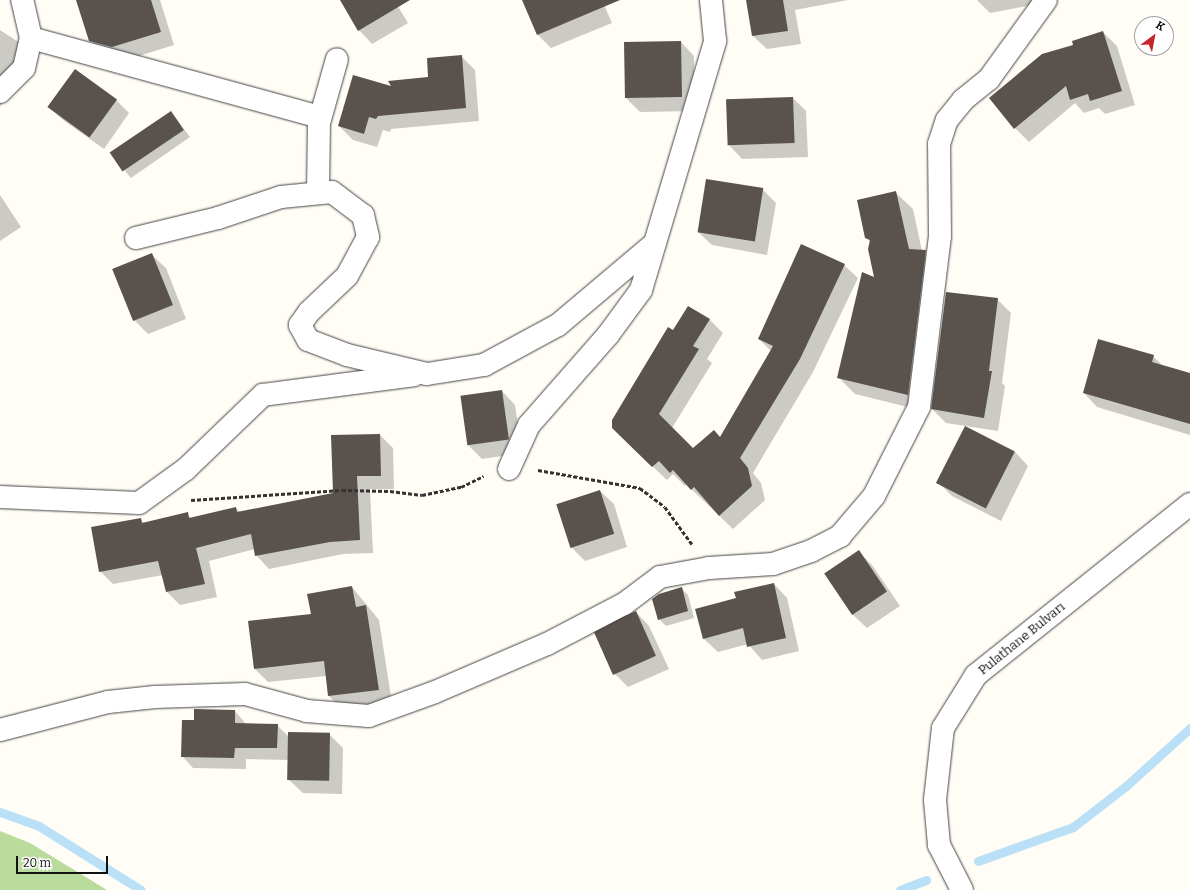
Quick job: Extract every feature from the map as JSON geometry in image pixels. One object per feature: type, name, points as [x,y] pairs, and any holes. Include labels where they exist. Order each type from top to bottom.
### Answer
[{"type":"street","points":[[0,92],[24,68],[31,38],[22,0]]},
{"type":"street","points":[[509,469],[529,425],[608,335],[641,290],[715,41],[710,0]]},
{"type":"street","points":[[0,730],[108,702],[156,697],[245,694],[307,711],[369,716],[435,692],[547,644],[624,604],[660,578],[709,568],[773,564],[811,551],[840,536],[874,496],[919,407],[940,236],[939,144],[945,126],[963,100],[989,79],[1046,0]]},
{"type":"street","points":[[31,38],[320,117]]},
{"type":"street","points":[[318,193],[320,117],[337,59]]},
{"type":"street","points":[[136,238],[218,218],[281,197],[332,192],[363,215],[368,237],[347,276],[309,312],[300,325],[308,340],[347,355],[427,374]]},
{"type":"street","points":[[0,497],[139,503],[186,468],[262,396],[484,365],[558,325],[654,244]]},
{"type":"street","name":"Pulathane Bulvarı","points":[[962,890],[939,845],[935,800],[942,728],[976,675],[1190,504]]},
{"type":"path","points":[[186,500],[342,490],[390,491],[422,495],[461,487],[498,470],[529,469],[640,488],[665,507],[709,568]]},
{"type":"green space","points":[[0,831],[30,843],[107,890],[0,890]]},
{"type":"building","points":[[76,0],[151,0],[161,32],[112,47],[89,41]]},
{"type":"building","points":[[340,0],[410,0],[358,31]]},
{"type":"building","points":[[522,0],[620,0],[537,35]]},
{"type":"building","points":[[746,0],[783,0],[788,31],[752,36]]},
{"type":"building","points":[[1103,31],[1122,91],[1090,101],[1088,94],[1070,100],[1066,86],[1014,129],[989,98],[1042,54],[1073,45],[1072,41]]},
{"type":"building","points":[[681,41],[682,97],[625,98],[624,42]]},
{"type":"building","points":[[462,55],[466,108],[378,116],[376,119],[369,117],[364,134],[338,126],[353,75],[391,86],[388,81],[428,77],[427,58]]},
{"type":"building","points":[[75,69],[117,100],[89,138],[47,107]]},
{"type":"building","points":[[793,97],[795,143],[728,145],[726,99]]},
{"type":"building","points":[[171,111],[184,130],[123,171],[110,152]]},
{"type":"building","points":[[706,179],[763,188],[755,241],[698,232]]},
{"type":"building","points":[[896,191],[909,249],[926,250],[908,395],[837,378],[862,272],[874,277],[868,249],[870,240],[865,238],[857,200]]},
{"type":"building","points":[[801,244],[845,264],[800,359],[740,458],[748,468],[752,486],[719,516],[694,487],[691,490],[673,470],[670,473],[659,461],[652,467],[612,428],[612,420],[668,327],[673,330],[688,306],[710,319],[693,346],[699,349],[659,414],[693,448],[714,430],[720,437],[773,346],[758,339]]},
{"type":"building","points":[[152,253],[173,305],[133,321],[112,269]]},
{"type":"building","points":[[946,292],[998,298],[989,371],[992,371],[984,418],[931,409]]},
{"type":"building","points":[[1098,339],[1154,355],[1152,362],[1190,373],[1190,424],[1083,393]]},
{"type":"building","points":[[502,390],[509,440],[467,445],[460,396]]},
{"type":"building","points":[[965,426],[1015,451],[986,508],[936,483]]},
{"type":"building","points":[[380,434],[381,476],[357,476],[360,540],[330,542],[255,556],[251,534],[196,548],[205,584],[166,592],[158,561],[99,572],[91,527],[141,518],[142,523],[188,512],[189,518],[236,507],[237,512],[333,493],[331,435]]},
{"type":"building","points":[[600,490],[614,534],[570,548],[556,504]]},
{"type":"building","points":[[859,550],[887,591],[852,615],[824,573]]},
{"type":"building","points":[[774,583],[786,638],[747,647],[743,628],[703,639],[695,609],[736,598],[734,592]]},
{"type":"building","points":[[352,586],[356,607],[366,605],[379,690],[328,696],[324,661],[254,669],[248,621],[311,614],[307,594]]},
{"type":"building","points":[[682,587],[688,611],[658,620],[652,599],[659,594]]},
{"type":"building","points":[[636,611],[656,656],[613,675],[593,630]]},
{"type":"building","points":[[194,709],[235,710],[235,723],[278,724],[277,748],[235,748],[234,758],[181,757],[182,720],[194,720]]},
{"type":"building","points":[[288,732],[330,733],[329,781],[287,780]]},
{"type":"waterway","points":[[978,861],[1073,827],[1126,786],[1190,728]]},
{"type":"waterway","points":[[0,812],[39,826],[141,890]]},
{"type":"waterway","points":[[900,890],[926,880]]}]
